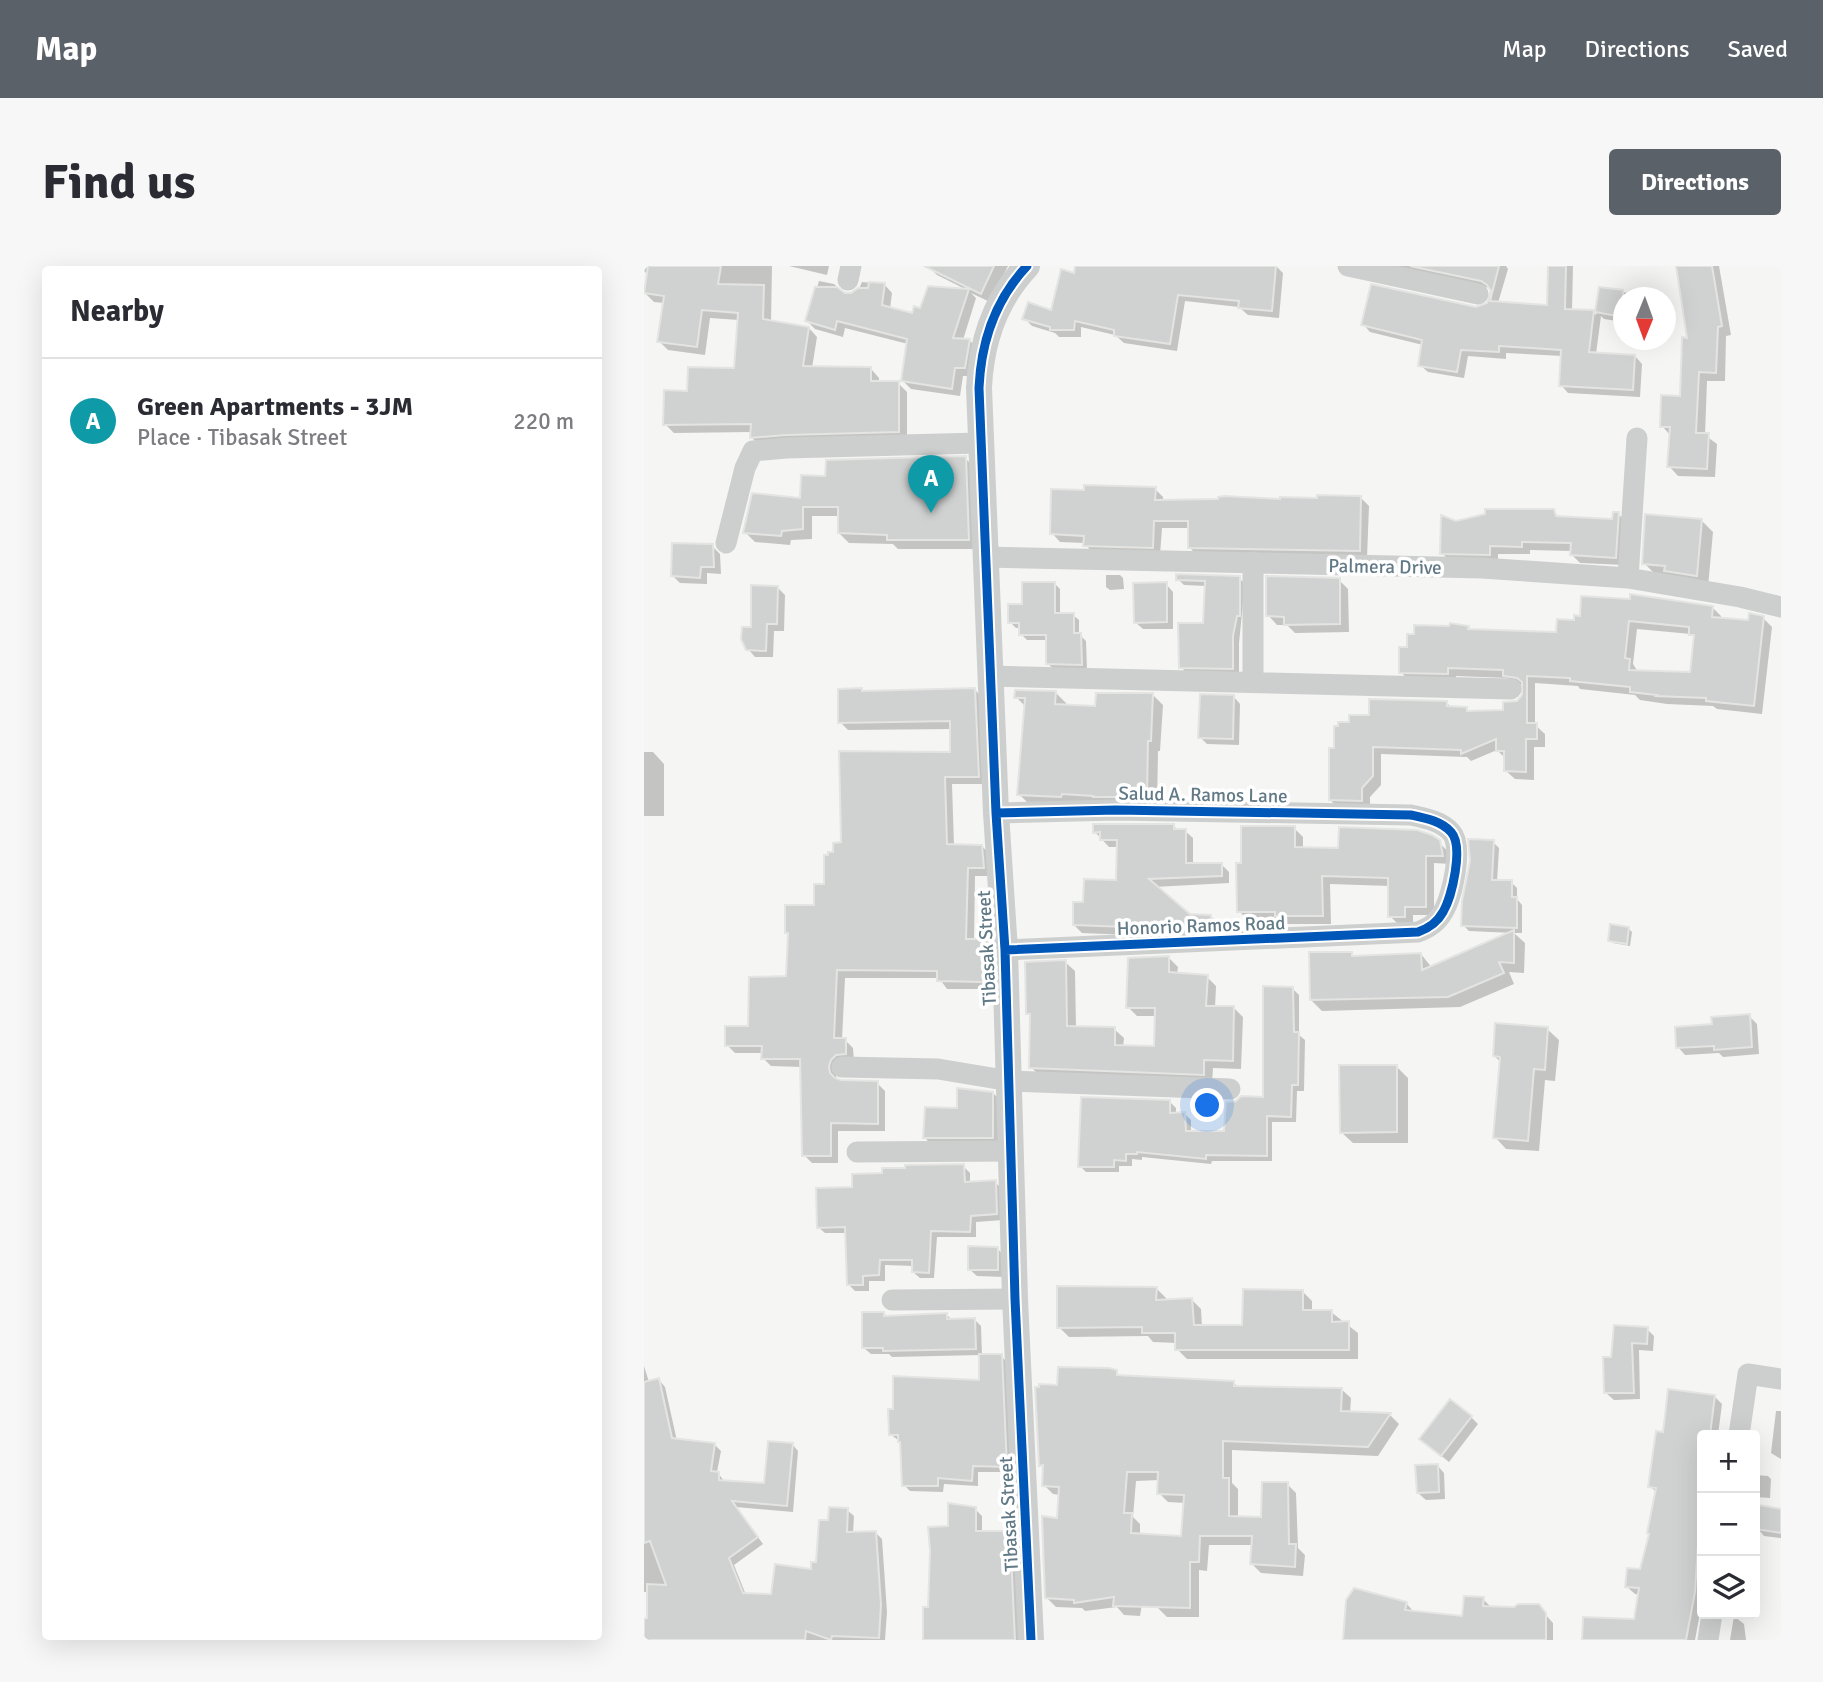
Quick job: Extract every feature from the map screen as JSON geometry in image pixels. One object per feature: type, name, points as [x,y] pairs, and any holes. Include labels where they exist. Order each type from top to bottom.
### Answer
[{"type":"street","name":"Tibasak Street","points":[[1027,266],[995,311],[986,335],[980,360],[980,443],[996,813],[1005,950],[1015,1299],[1031,1640]]},
{"type":"street","points":[[1348,266],[1478,294]]},
{"type":"street","points":[[1628,578],[1637,438]]},
{"type":"street","points":[[726,543],[745,468],[753,451],[980,443]]},
{"type":"street","name":"Palmera Drive","points":[[985,557],[1482,568],[1628,578],[1740,597],[1781,607]]},
{"type":"street","points":[[1253,562],[1253,682]]},
{"type":"street","points":[[990,676],[1511,689]]},
{"type":"street","name":"Salud A. Ramos Lane","points":[[996,813],[1116,810],[1411,815],[1440,824],[1456,839],[1455,867],[1448,900],[1432,927],[1398,934]]},
{"type":"street","name":"Honorio Ramos Road","points":[[1005,950],[1398,934]]},
{"type":"street","points":[[842,1067],[938,1069],[1010,1081],[1230,1089]]},
{"type":"street","points":[[857,1152],[1011,1151]]},
{"type":"street","points":[[892,1300],[1015,1299]]},
{"type":"street","points":[[1740,1430],[1748,1374],[1781,1379]]},
{"type":"street","points":[[1708,1640],[1711,1619]]},
{"type":"building","points":[[648,266],[721,266],[718,284],[764,285],[763,319],[809,327],[803,366],[871,367],[871,381],[899,381],[899,432],[750,438],[751,424],[663,425],[664,390],[687,391],[688,367],[734,368],[738,313],[702,310],[697,347],[657,342],[664,296],[644,293]]},
{"type":"building","points":[[924,266],[994,266],[981,294]]},
{"type":"building","points":[[1075,266],[1276,266],[1272,311],[1238,308],[1239,301],[1178,295],[1170,344],[1114,336],[1114,330],[1075,321],[1074,330],[1050,330],[1050,327],[1022,319],[1028,302],[1051,310],[1061,269],[1074,273]]},
{"type":"building","points":[[1410,266],[1499,266],[1490,301],[1547,305],[1548,266],[1566,266],[1565,309],[1594,310],[1589,352],[1635,355],[1633,390],[1559,386],[1561,350],[1499,346],[1499,352],[1461,350],[1457,372],[1418,366],[1422,340],[1361,325],[1371,284],[1476,307],[1487,303],[1491,291],[1481,281]]},
{"type":"building","points":[[1676,266],[1712,266],[1722,326],[1718,327],[1716,373],[1699,372],[1696,433],[1709,433],[1707,469],[1667,467],[1670,427],[1660,427],[1661,395],[1680,396],[1682,337],[1687,338]]},
{"type":"building","points":[[869,282],[885,283],[882,305],[912,313],[914,306],[920,308],[928,286],[969,289],[953,338],[970,339],[965,368],[955,368],[952,389],[901,381],[907,339],[837,321],[835,330],[805,321],[815,287],[837,287],[845,293],[851,293],[858,288],[868,288]]},
{"type":"building","points":[[1599,287],[1613,289],[1613,315],[1595,312]]},
{"type":"building","points":[[966,456],[969,540],[887,540],[887,535],[838,533],[838,507],[803,507],[803,529],[782,531],[781,536],[743,533],[752,493],[800,498],[801,475],[825,476],[826,460]]},
{"type":"building","points":[[1084,485],[1156,487],[1155,500],[1218,499],[1224,496],[1280,499],[1317,498],[1317,495],[1361,496],[1360,551],[1188,548],[1188,521],[1154,521],[1153,548],[1083,546],[1084,536],[1050,534],[1051,489],[1084,490]]},
{"type":"building","points":[[1485,509],[1554,509],[1556,516],[1612,519],[1613,512],[1619,512],[1616,558],[1570,555],[1571,543],[1522,542],[1522,547],[1490,546],[1490,555],[1440,554],[1441,515],[1456,521],[1485,514]]},
{"type":"building","points":[[1645,514],[1702,519],[1697,576],[1664,571],[1665,566],[1642,564]]},
{"type":"building","points":[[672,543],[713,544],[714,567],[701,567],[700,578],[671,576]]},
{"type":"building","points":[[1176,574],[1240,576],[1240,616],[1237,616],[1233,636],[1233,669],[1179,668],[1178,623],[1203,623],[1205,581],[1176,580]]},
{"type":"building","points":[[1266,576],[1340,578],[1340,624],[1284,625],[1284,617],[1266,616]]},
{"type":"building","points":[[1022,582],[1055,582],[1055,613],[1074,613],[1074,633],[1081,633],[1082,665],[1046,664],[1046,635],[1019,635],[1019,623],[1008,623],[1008,604],[1022,604]]},
{"type":"building","points":[[1167,582],[1167,622],[1134,623],[1133,583]]},
{"type":"building","points":[[751,585],[778,586],[777,624],[767,624],[766,651],[746,650],[741,639],[742,627],[751,627]]},
{"type":"building","points":[[1630,594],[1713,606],[1712,617],[1748,620],[1749,613],[1764,616],[1754,706],[1706,701],[1706,698],[1656,696],[1630,692],[1630,687],[1570,681],[1570,678],[1527,676],[1527,723],[1537,723],[1537,739],[1526,739],[1526,772],[1504,771],[1504,751],[1496,751],[1496,739],[1461,754],[1461,750],[1373,747],[1373,776],[1362,788],[1362,801],[1329,800],[1329,748],[1334,748],[1334,726],[1338,726],[1338,722],[1349,722],[1349,715],[1369,715],[1369,699],[1447,701],[1447,706],[1467,707],[1467,711],[1503,710],[1503,702],[1517,701],[1522,695],[1522,682],[1517,678],[1503,676],[1503,670],[1448,668],[1448,674],[1399,673],[1399,647],[1407,647],[1407,634],[1414,634],[1414,625],[1449,626],[1450,623],[1469,626],[1468,629],[1556,632],[1557,619],[1574,620],[1574,615],[1580,616],[1581,596],[1630,599]],"holes":[[[1629,621],[1689,627],[1689,635],[1694,635],[1690,672],[1629,670],[1630,659],[1625,658]]]},
{"type":"building","points":[[862,688],[862,691],[975,688],[979,777],[945,777],[947,844],[982,845],[984,868],[968,868],[966,939],[988,939],[989,958],[984,958],[983,982],[937,981],[937,971],[837,970],[834,1038],[846,1038],[846,1054],[836,1055],[831,1060],[830,1073],[841,1080],[878,1081],[878,1124],[831,1123],[831,1156],[802,1156],[800,1059],[761,1059],[762,1046],[725,1046],[725,1026],[748,1026],[749,977],[786,976],[788,933],[785,933],[785,905],[814,905],[814,884],[824,884],[824,855],[833,852],[833,843],[841,842],[839,751],[950,752],[950,721],[838,723],[838,689]]},
{"type":"building","points":[[1015,690],[1056,691],[1055,704],[1095,706],[1096,693],[1153,693],[1151,741],[1148,741],[1147,797],[1017,795],[1025,698],[1014,698]]},
{"type":"building","points":[[1200,694],[1234,695],[1233,739],[1198,738]]},
{"type":"building","points":[[1093,824],[1174,824],[1174,829],[1186,829],[1186,863],[1222,863],[1222,876],[1149,879],[1190,914],[1211,915],[1211,928],[1180,929],[1170,921],[1170,930],[1128,931],[1128,927],[1073,925],[1073,902],[1083,902],[1084,879],[1116,880],[1117,840],[1100,840],[1100,832],[1093,833]]},
{"type":"building","points":[[1241,826],[1295,826],[1295,847],[1338,848],[1339,827],[1417,830],[1440,840],[1443,856],[1426,856],[1426,907],[1405,907],[1405,917],[1388,917],[1388,878],[1322,876],[1323,916],[1275,916],[1275,912],[1237,912],[1236,863],[1241,863]]},
{"type":"building","points":[[1468,839],[1494,840],[1492,880],[1512,880],[1512,897],[1517,897],[1517,928],[1461,926],[1462,901],[1470,861]]},
{"type":"building","points":[[1610,924],[1629,927],[1627,944],[1608,941]]},
{"type":"building","points":[[1514,930],[1514,963],[1499,962],[1504,973],[1448,997],[1310,1000],[1309,952],[1352,952],[1352,956],[1421,953],[1422,970]]},
{"type":"building","points":[[1169,956],[1169,972],[1208,975],[1206,1006],[1234,1006],[1233,1061],[1204,1060],[1204,1075],[1029,1068],[1030,1014],[1026,1014],[1025,962],[1066,960],[1067,1026],[1115,1027],[1115,1045],[1154,1046],[1155,1008],[1126,1008],[1128,958]]},
{"type":"building","points":[[1263,986],[1293,987],[1294,1032],[1299,1032],[1298,1085],[1292,1085],[1291,1117],[1267,1116],[1267,1156],[1206,1155],[1206,1159],[1137,1152],[1126,1154],[1126,1161],[1114,1160],[1114,1167],[1078,1167],[1081,1097],[1170,1100],[1170,1113],[1185,1112],[1186,1131],[1224,1131],[1226,1102],[1236,1101],[1241,1096],[1263,1097]]},
{"type":"building","points":[[1750,1014],[1752,1047],[1714,1050],[1714,1046],[1676,1048],[1675,1027],[1712,1024],[1711,1017]]},
{"type":"building","points":[[1495,1023],[1548,1027],[1545,1070],[1534,1069],[1528,1141],[1493,1138],[1500,1057],[1493,1056]]},
{"type":"building","points":[[1339,1065],[1397,1065],[1397,1132],[1340,1133]]},
{"type":"building","points":[[957,1088],[993,1092],[993,1138],[923,1138],[925,1107],[957,1108]]},
{"type":"building","points":[[964,1164],[965,1182],[996,1180],[997,1214],[971,1216],[970,1232],[931,1231],[929,1273],[912,1272],[912,1260],[880,1260],[879,1275],[863,1276],[863,1285],[847,1285],[845,1227],[817,1228],[816,1188],[852,1187],[852,1174],[882,1173],[882,1168]]},
{"type":"building","points":[[968,1246],[998,1247],[998,1270],[968,1270]]},
{"type":"building","points":[[1057,1286],[1157,1287],[1156,1300],[1192,1298],[1194,1325],[1242,1325],[1243,1289],[1303,1290],[1303,1310],[1332,1310],[1332,1322],[1349,1321],[1349,1350],[1175,1350],[1175,1333],[1142,1333],[1142,1327],[1057,1328]]},
{"type":"building","points":[[862,1312],[884,1312],[884,1316],[947,1313],[947,1319],[975,1318],[976,1349],[883,1351],[883,1348],[862,1348]]},
{"type":"building","points":[[1614,1325],[1648,1327],[1647,1344],[1632,1343],[1634,1393],[1604,1393],[1603,1357],[1611,1357]]},
{"type":"building","points":[[979,1354],[1002,1354],[1007,1467],[973,1466],[972,1481],[938,1478],[938,1486],[902,1486],[900,1442],[898,1435],[889,1435],[888,1409],[893,1409],[893,1376],[979,1380]]},
{"type":"building","points":[[1058,1367],[1109,1368],[1117,1370],[1117,1375],[1234,1381],[1234,1386],[1342,1388],[1341,1411],[1391,1413],[1368,1447],[1223,1441],[1223,1478],[1229,1478],[1229,1516],[1261,1517],[1262,1482],[1288,1482],[1289,1544],[1296,1544],[1295,1567],[1250,1564],[1252,1536],[1200,1536],[1199,1562],[1190,1562],[1190,1608],[1113,1606],[1114,1597],[1074,1603],[1074,1600],[1045,1598],[1042,1516],[1057,1518],[1059,1487],[1042,1486],[1043,1465],[1039,1466],[1035,1387],[1039,1387],[1039,1384],[1057,1385]],"holes":[[[1127,1472],[1158,1472],[1157,1494],[1184,1495],[1181,1536],[1131,1533],[1132,1513],[1124,1513]]]},
{"type":"building","points":[[659,1378],[672,1438],[715,1443],[711,1471],[719,1472],[719,1480],[764,1483],[768,1441],[793,1443],[787,1506],[732,1501],[758,1537],[729,1558],[743,1593],[771,1594],[775,1564],[811,1569],[811,1562],[816,1562],[819,1520],[828,1520],[829,1507],[848,1508],[847,1532],[876,1531],[881,1605],[879,1638],[832,1636],[831,1640],[806,1631],[805,1640],[644,1640],[647,1584],[666,1585],[650,1541],[644,1543],[644,1382]]},
{"type":"building","points":[[1668,1389],[1715,1395],[1711,1430],[1697,1430],[1697,1561],[1695,1592],[1686,1640],[1582,1640],[1583,1617],[1634,1619],[1639,1588],[1625,1587],[1627,1568],[1640,1569],[1656,1488],[1648,1487],[1656,1431],[1663,1432]]},
{"type":"building","points":[[1450,1399],[1472,1416],[1441,1456],[1419,1439]]},
{"type":"building","points":[[1438,1464],[1439,1492],[1417,1493],[1415,1465]]},
{"type":"building","points":[[948,1503],[976,1507],[976,1531],[1010,1531],[1015,1640],[923,1640],[923,1607],[928,1607],[928,1527],[948,1526]]},
{"type":"building","points":[[1760,1505],[1781,1509],[1781,1533],[1760,1530]]},
{"type":"building","points":[[1354,1588],[1407,1602],[1405,1610],[1462,1616],[1464,1596],[1484,1597],[1483,1606],[1514,1607],[1518,1604],[1539,1604],[1546,1613],[1546,1640],[1343,1640],[1346,1600]]},
{"type":"cycle path","points":[[1027,266],[1006,293],[992,322],[983,354],[979,388],[996,813],[1005,950],[1015,1299],[1031,1640]]},
{"type":"cycle path","points":[[996,813],[1116,810],[1411,815],[1433,820],[1447,828],[1455,839],[1457,860],[1453,884],[1441,916],[1429,927],[1418,932],[1005,950]]},
{"type":"place","name":"Green Apartments - 3JM","points":[[931,513]]}]
